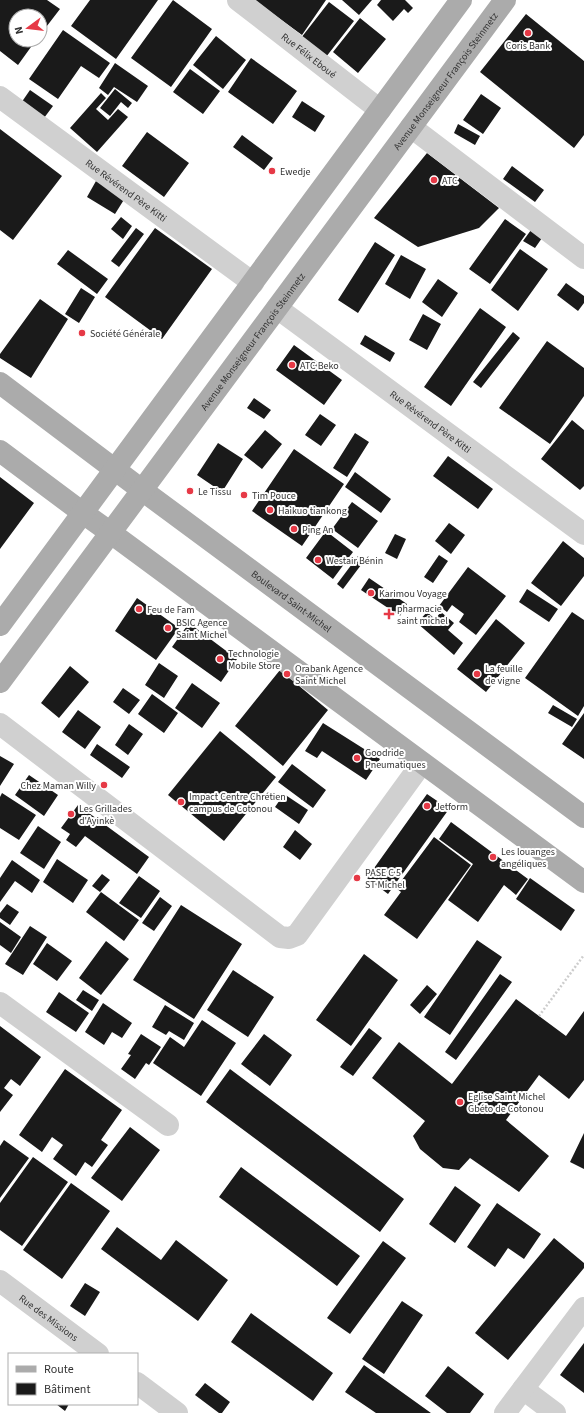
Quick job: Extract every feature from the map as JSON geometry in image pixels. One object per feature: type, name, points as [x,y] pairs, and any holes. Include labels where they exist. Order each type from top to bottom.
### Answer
[{"type":"main road","points":[[0,625],[461,0]]},
{"type":"main road","name":"Avenue Monseigneur François Steinmetz","points":[[0,682],[505,0]]},
{"type":"main road","name":"Boulevard Saint-Michel","points":[[0,382],[142,490],[584,818]]},
{"type":"main road","points":[[0,451],[584,882]]},
{"type":"street","name":"Rue Félix Eboué","points":[[238,0],[380,110]]},
{"type":"street","name":"Rue Révérend Père Kitti","points":[[0,97],[253,283]]},
{"type":"street","points":[[411,127],[584,258]]},
{"type":"street","name":"Rue Révérend Père Kitti","points":[[277,308],[584,534]]},
{"type":"street","points":[[0,724],[280,937],[288,938],[298,935],[422,763]]},
{"type":"street","points":[[0,1003],[168,1125]]},
{"type":"street","name":"Rue des Missions","points":[[0,1281],[97,1353]]},
{"type":"street","points":[[505,1413],[584,1308]]},
{"type":"street","points":[[138,1384],[177,1413]]},
{"type":"street","points":[[523,1389],[555,1413]]},
{"type":"path","points":[[539,1016],[584,955]]},
{"type":"building","points":[[0,0],[47,0],[60,9],[48,25],[48,8],[8,8],[8,48],[30,48],[18,65],[0,51]]},
{"type":"building","points":[[90,0],[158,0],[116,59],[71,26]]},
{"type":"building","points":[[173,0],[212,29],[171,87],[131,58]]},
{"type":"building","points":[[254,0],[326,0],[302,35]]},
{"type":"building","points":[[342,0],[372,0],[359,15]]},
{"type":"building","points":[[381,0],[405,0],[413,8],[408,13],[404,9],[393,21],[377,5]]},
{"type":"building","points":[[329,2],[354,21],[326,57],[301,38]]},
{"type":"building","points":[[526,14],[584,61],[584,135],[574,148],[480,72]]},
{"type":"building","points":[[360,18],[386,39],[358,73],[333,52]]},
{"type":"building","points":[[63,30],[110,63],[99,78],[81,66],[58,99],[29,79]]},
{"type":"building","points":[[216,36],[246,60],[223,89],[193,65]]},
{"type":"building","points":[[251,58],[297,91],[273,124],[228,92]]},
{"type":"building","points":[[115,63],[148,86],[137,102],[114,87],[108,95],[99,88]]},
{"type":"building","points":[[190,69],[220,91],[203,114],[173,92]]},
{"type":"building","points":[[115,89],[132,103],[128,108],[121,102],[110,116],[100,108]]},
{"type":"building","points":[[30,90],[53,106],[41,122],[19,106]]},
{"type":"building","points":[[101,93],[106,98],[96,109],[108,120],[118,109],[128,117],[97,152],[70,128]]},
{"type":"building","points":[[481,94],[501,108],[483,134],[463,120]]},
{"type":"building","points":[[302,101],[325,116],[315,132],[292,117]]},
{"type":"building","points":[[458,124],[480,136],[475,145],[454,133]]},
{"type":"building","points":[[0,129],[62,176],[13,240],[0,230]]},
{"type":"building","points":[[147,132],[189,163],[164,197],[122,166]]},
{"type":"building","points":[[242,135],[273,158],[264,170],[233,147]]},
{"type":"building","name":"ATC","points":[[427,153],[499,208],[479,228],[418,247],[374,218]]},
{"type":"building","points":[[512,166],[544,190],[535,202],[503,179]]},
{"type":"building","points":[[96,181],[125,198],[115,214],[87,197]]},
{"type":"building","points":[[121,217],[132,226],[123,239],[111,229]]},
{"type":"building","points":[[505,219],[526,234],[490,284],[469,269]]},
{"type":"building","points":[[136,228],[144,234],[119,267],[111,261]]},
{"type":"building","points":[[155,228],[212,269],[162,339],[105,297]]},
{"type":"building","points":[[531,230],[542,238],[535,248],[523,241]]},
{"type":"building","points":[[375,242],[395,255],[358,313],[338,300]]},
{"type":"building","points":[[520,249],[548,269],[518,311],[491,290]]},
{"type":"building","points":[[68,250],[108,279],[97,294],[57,264]]},
{"type":"building","points":[[401,255],[426,269],[410,299],[385,284]]},
{"type":"building","points":[[438,279],[458,293],[442,317],[422,302]]},
{"type":"building","points":[[566,283],[584,296],[584,303],[578,311],[557,295]]},
{"type":"building","points":[[81,288],[95,297],[79,323],[65,314]]},
{"type":"building","points":[[40,299],[68,319],[31,378],[0,358],[0,354]]},
{"type":"building","points":[[480,308],[506,327],[451,406],[424,387]]},
{"type":"building","points":[[423,314],[441,324],[427,350],[409,340]]},
{"type":"building","points":[[513,332],[520,338],[481,388],[473,382]]},
{"type":"building","points":[[365,335],[395,353],[390,362],[360,344]]},
{"type":"building","points":[[547,341],[584,368],[584,396],[550,444],[499,408]]},
{"type":"building","points":[[294,345],[342,380],[324,405],[276,370]]},
{"type":"building","points":[[254,398],[271,410],[264,419],[247,408]]},
{"type":"building","points":[[320,414],[336,425],[321,446],[305,435]]},
{"type":"building","points":[[572,420],[584,430],[584,486],[580,490],[541,459]]},
{"type":"building","points":[[265,430],[282,444],[262,469],[244,455]]},
{"type":"building","points":[[355,433],[369,442],[347,477],[333,468]]},
{"type":"building","points":[[218,443],[243,459],[222,492],[197,475]]},
{"type":"building","points":[[294,449],[344,484],[302,546],[252,511]]},
{"type":"building","points":[[448,456],[493,489],[478,509],[433,476]]},
{"type":"building","points":[[355,472],[391,499],[381,513],[345,487]]},
{"type":"building","points":[[0,477],[34,503],[0,549]]},
{"type":"building","points":[[352,502],[378,521],[358,548],[332,529]]},
{"type":"building","points":[[449,523],[465,535],[451,554],[435,541]]},
{"type":"building","points":[[326,531],[353,552],[333,579],[306,558]]},
{"type":"building","points":[[395,534],[406,539],[397,559],[385,553]]},
{"type":"building","points":[[563,541],[584,558],[584,576],[561,606],[531,583]]},
{"type":"building","points":[[439,555],[448,561],[433,583],[424,577]]},
{"type":"building","points":[[358,556],[364,561],[343,589],[337,584]]},
{"type":"building","points":[[468,567],[506,596],[476,635],[459,622],[464,614],[452,605],[447,612],[439,606]]},
{"type":"building","points":[[369,578],[407,604],[400,616],[361,590]]},
{"type":"building","points":[[527,589],[558,609],[549,622],[519,602]]},
{"type":"building","points":[[137,598],[179,628],[156,660],[115,631]]},
{"type":"building","points":[[427,612],[435,619],[441,612],[454,623],[448,630],[463,643],[454,655],[417,623]]},
{"type":"building","points":[[572,612],[584,620],[584,706],[578,716],[525,678]]},
{"type":"building","points":[[496,619],[525,643],[486,692],[457,669]]},
{"type":"building","points":[[189,623],[237,659],[221,682],[172,647]]},
{"type":"building","points":[[159,663],[178,676],[164,698],[145,685]]},
{"type":"building","points":[[70,666],[89,682],[59,718],[41,703]]},
{"type":"building","points":[[280,670],[328,710],[283,766],[235,726]]},
{"type":"building","points":[[192,683],[220,703],[202,728],[175,708]]},
{"type":"building","points":[[123,688],[140,700],[129,714],[113,702]]},
{"type":"building","points":[[152,694],[178,713],[164,733],[138,714]]},
{"type":"building","points":[[553,705],[577,719],[572,727],[548,713]]},
{"type":"building","points":[[78,710],[101,727],[85,749],[62,732]]},
{"type":"building","points":[[584,713],[584,759],[562,744]]},
{"type":"building","points":[[323,723],[380,759],[366,780],[322,751],[317,758],[305,751]]},
{"type":"building","points":[[129,724],[143,734],[128,755],[115,745]]},
{"type":"building","points":[[220,731],[276,777],[224,841],[168,795]]},
{"type":"building","points":[[97,744],[130,767],[122,778],[90,755]]},
{"type":"building","points":[[0,756],[14,764],[0,786]]},
{"type":"building","points":[[292,764],[326,790],[313,808],[278,782]]},
{"type":"building","points":[[29,775],[58,795],[44,816],[15,795]]},
{"type":"building","points":[[2,793],[36,815],[19,840],[0,828],[0,797]]},
{"type":"building","points":[[284,794],[308,810],[299,824],[275,807]]},
{"type":"building","points":[[427,794],[449,809],[388,894],[367,878]]},
{"type":"building","points":[[78,805],[149,857],[137,874],[85,836],[76,847],[66,840],[70,834],[61,828]]},
{"type":"building","points":[[451,822],[528,879],[516,895],[504,885],[478,922],[448,900],[473,864],[439,839]]},
{"type":"building","points":[[38,826],[61,842],[44,869],[20,853]]},
{"type":"building","points":[[295,830],[312,844],[300,860],[283,847]]},
{"type":"building","points":[[434,837],[471,865],[417,939],[384,915],[401,892],[396,888]]},
{"type":"building","points":[[57,859],[88,880],[73,903],[43,882]]},
{"type":"building","points":[[12,860],[40,880],[32,893],[15,881],[0,902],[0,878]]},
{"type":"building","points":[[102,874],[110,880],[100,892],[92,886]]},
{"type":"building","points":[[139,876],[160,891],[141,918],[119,903]]},
{"type":"building","points":[[530,878],[575,910],[561,931],[516,899]]},
{"type":"building","points":[[101,892],[139,920],[124,941],[86,912]]},
{"type":"building","points":[[160,897],[172,906],[154,931],[142,923]]},
{"type":"building","points":[[7,904],[19,912],[10,925],[0,918],[0,913]]},
{"type":"building","points":[[181,905],[242,944],[194,1019],[133,980]]},
{"type":"building","points":[[0,922],[21,937],[11,953],[0,945]]},
{"type":"building","points":[[30,926],[47,937],[23,975],[5,964]]},
{"type":"building","points":[[477,940],[502,957],[450,1035],[424,1017]]},
{"type":"building","points":[[106,941],[129,959],[101,995],[79,978]]},
{"type":"building","points":[[47,943],[72,961],[57,981],[33,964]]},
{"type":"building","points":[[364,954],[398,980],[351,1046],[316,1020]]},
{"type":"building","points":[[233,970],[274,997],[248,1037],[207,1010]]},
{"type":"building","points":[[500,974],[512,982],[456,1060],[445,1052]]},
{"type":"building","points":[[427,985],[437,994],[420,1014],[410,1005]]},
{"type":"building","points":[[83,990],[99,1000],[92,1011],[76,1000]]},
{"type":"building","points":[[59,992],[89,1013],[76,1032],[46,1012]]},
{"type":"building","name":"Eglise Saint Michel Gbéto de Cotonou","points":[[516,999],[566,1036],[584,1011],[584,1080],[569,1099],[539,1075],[506,1120],[549,1156],[519,1192],[470,1158],[459,1170],[443,1168],[420,1149],[413,1136],[425,1121],[372,1078],[399,1042],[452,1084]]},
{"type":"building","points":[[103,1003],[132,1023],[122,1038],[112,1032],[104,1045],[85,1032]]},
{"type":"building","points":[[165,1005],[194,1023],[184,1040],[169,1031],[166,1035],[152,1027]]},
{"type":"building","points":[[202,1020],[236,1043],[201,1096],[153,1063],[170,1037],[184,1047]]},
{"type":"building","points":[[0,1026],[41,1057],[20,1086],[11,1079],[4,1088],[13,1095],[0,1112]]},
{"type":"building","points":[[369,1028],[382,1038],[353,1076],[340,1067]]},
{"type":"building","points":[[141,1034],[161,1047],[149,1065],[146,1063],[135,1079],[121,1069],[131,1055],[128,1054]]},
{"type":"building","points":[[264,1034],[292,1055],[270,1086],[241,1064]]},
{"type":"building","points":[[65,1069],[122,1110],[101,1140],[108,1145],[92,1167],[85,1162],[76,1176],[53,1159],[63,1145],[52,1137],[42,1152],[19,1135]]},
{"type":"building","points":[[230,1069],[404,1199],[380,1232],[206,1102]]},
{"type":"building","points":[[130,1127],[160,1150],[122,1201],[91,1178]]},
{"type":"building","points":[[584,1133],[584,1169],[570,1162]]},
{"type":"building","points":[[4,1140],[29,1158],[0,1198],[0,1146]]},
{"type":"building","points":[[33,1157],[68,1182],[22,1246],[0,1230],[0,1203]]},
{"type":"building","points":[[241,1167],[360,1256],[337,1286],[219,1197]]},
{"type":"building","points":[[71,1183],[110,1211],[62,1279],[23,1250]]},
{"type":"building","points":[[455,1186],[481,1205],[455,1243],[429,1224]]},
{"type":"building","points":[[497,1203],[541,1234],[524,1259],[508,1248],[495,1267],[467,1247]]},
{"type":"building","points":[[117,1227],[161,1260],[176,1240],[228,1280],[198,1321],[101,1249]]},
{"type":"building","points":[[554,1238],[584,1263],[584,1268],[508,1360],[475,1333]]},
{"type":"building","points":[[383,1241],[406,1258],[350,1334],[327,1318]]},
{"type":"building","points":[[85,1283],[100,1292],[85,1316],[70,1306]]},
{"type":"building","points":[[402,1301],[423,1315],[384,1374],[362,1359]]},
{"type":"building","points":[[251,1313],[333,1373],[313,1401],[231,1342]]},
{"type":"building","points":[[584,1343],[584,1393],[560,1375]]},
{"type":"building","points":[[364,1365],[431,1413],[376,1413],[345,1392]]},
{"type":"building","points":[[448,1366],[484,1394],[470,1413],[447,1413],[425,1396]]},
{"type":"building","points":[[205,1383],[230,1402],[222,1413],[219,1413],[195,1395]]},
{"type":"building","points":[[57,1405],[68,1405],[65,1411]]},
{"type":"place","name":"Coris Bank","points":[[528,33]]},
{"type":"place","name":"Ewedje","points":[[272,171]]},
{"type":"place","name":"ATC","points":[[434,180]]},
{"type":"place","name":"Société Générale","points":[[82,333]]},
{"type":"place","name":"ATC Beko","points":[[292,365]]},
{"type":"place","name":"Le Tissu","points":[[190,491]]},
{"type":"place","name":"Tim Pouce","points":[[244,495]]},
{"type":"place","name":"Haikuo tiankong","points":[[270,510]]},
{"type":"place","name":"Ping An","points":[[294,529]]},
{"type":"place","name":"Westair Bénin","points":[[318,560]]},
{"type":"place","name":"Karimou Voyage","points":[[371,593]]},
{"type":"place","name":"Feu de Fam","points":[[139,609]]},
{"type":"place","name":"pharmacie saint michel","points":[[389,614]]},
{"type":"place","name":"BSIC Agence Saint Michel","points":[[168,628]]},
{"type":"place","name":"Technologie Mobile Store","points":[[220,659]]},
{"type":"place","name":"Orabank Agence Saint Michel","points":[[287,674]]},
{"type":"place","name":"La feuille de vigne","points":[[477,674]]},
{"type":"place","name":"Goodride Pneumatiques","points":[[357,758]]},
{"type":"place","name":"Chez Maman Willy","points":[[104,785]]},
{"type":"place","name":"Impact Centre Chrétien campus de Cotonou","points":[[181,802]]},
{"type":"place","name":"Jetform","points":[[427,806]]},
{"type":"place","name":"Les Grillades d'Ayinkè","points":[[71,814]]},
{"type":"place","name":"Les louanges angéliques","points":[[493,857]]},
{"type":"place","name":"PASE C 5 ST Michel","points":[[357,878]]},
{"type":"place","name":"Eglise Saint Michel Gbéto de Cotonou","points":[[460,1102]]}]
